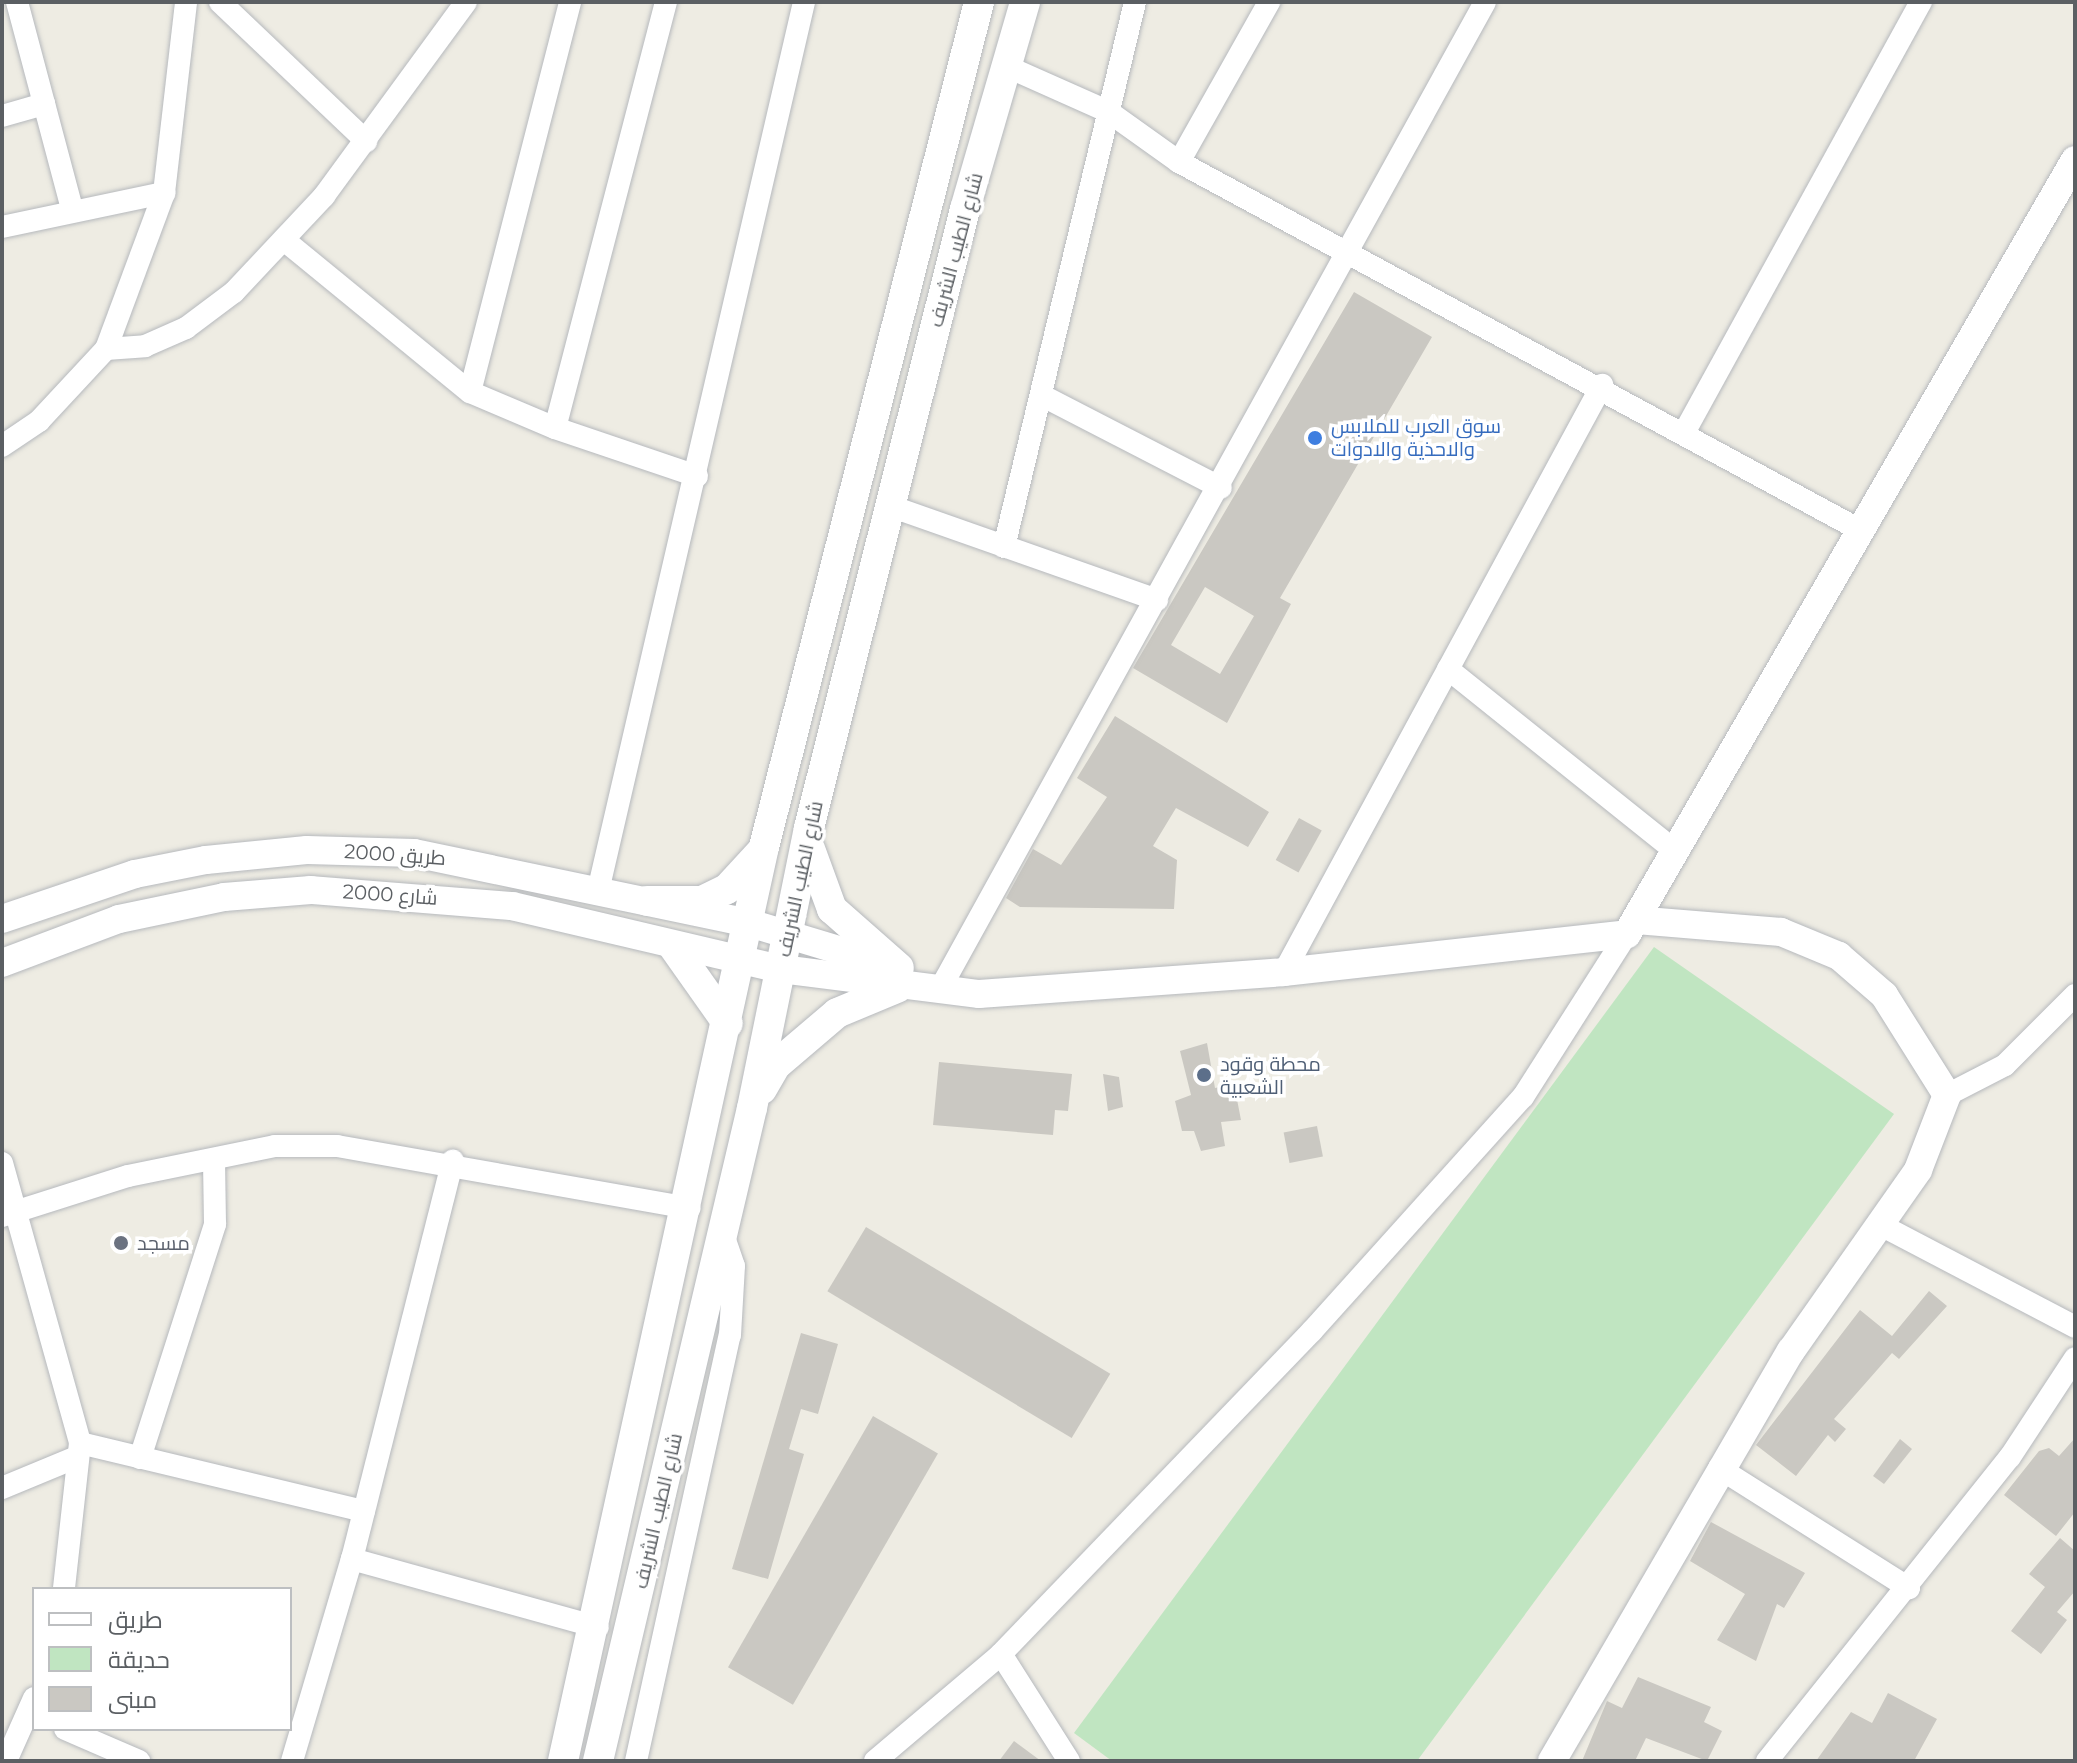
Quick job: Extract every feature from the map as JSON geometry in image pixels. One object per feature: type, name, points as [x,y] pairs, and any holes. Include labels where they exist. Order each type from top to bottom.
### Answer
[{"type":"main road","name":"شارع الطيب الشريف","points":[[563,1757],[598,1627],[690,1208],[764,847],[979,2]]},
{"type":"main road","name":"شارع الطيب الشريف","points":[[598,1761],[721,1227],[752,1108],[809,828],[893,507],[965,209],[1025,2]]},
{"type":"main road","points":[[752,1108],[776,1065],[807,1036],[898,978],[832,909],[813,866],[809,828]]},
{"type":"main road","points":[[647,901],[702,901],[727,889],[764,847]]},
{"type":"main road","points":[[673,946],[728,1024]]},
{"type":"street","points":[[17,2],[72,209]]},
{"type":"street","points":[[2,446],[39,421],[106,349],[164,193],[186,2]]},
{"type":"street","points":[[220,2],[366,141]]},
{"type":"street","points":[[106,349],[145,346],[186,328],[284,240],[366,141],[466,2]]},
{"type":"street","points":[[470,392],[570,2]]},
{"type":"street","points":[[555,428],[666,2]]},
{"type":"street","points":[[598,891],[697,476],[804,2]]},
{"type":"street","points":[[1004,547],[1043,396],[1135,2]]},
{"type":"street","points":[[1179,162],[1269,2]]},
{"type":"street","points":[[935,988],[1221,488],[1485,2]]},
{"type":"street","points":[[1685,431],[1921,2]]},
{"type":"street","points":[[1008,67],[1109,112],[1179,162],[1351,248],[1858,529]]},
{"type":"street","points":[[2,116],[44,104]]},
{"type":"street","points":[[875,1761],[1001,1654],[1302,1342],[1523,1097],[1632,927],[1858,529],[2075,160]]},
{"type":"street","points":[[2,227],[72,209],[164,193]]},
{"type":"street","points":[[284,240],[470,392],[555,428],[697,476]]},
{"type":"street","points":[[1284,972],[1602,385]]},
{"type":"street","points":[[1043,396],[1221,488]]},
{"type":"street","points":[[893,507],[1157,600]]},
{"type":"street","points":[[1448,669],[1675,851]]},
{"type":"street","name":"طريق 2000","points":[[2,919],[135,874],[307,850],[414,853],[749,923],[789,934],[898,978]]},
{"type":"street","name":"شارع 2000","points":[[2,963],[119,919],[224,897],[311,890],[512,906],[781,969],[898,978]]},
{"type":"street","points":[[898,978],[935,988],[1014,994],[1284,972],[1632,927],[1781,932],[1839,956],[1884,995],[1947,1095]]},
{"type":"street","points":[[1552,1761],[1719,1468],[1879,1224],[1918,1170],[1947,1095],[2005,1065],[2075,995]]},
{"type":"street","points":[[11,1212],[275,1146],[337,1146],[453,1161],[690,1208]]},
{"type":"street","points":[[140,1458],[215,1224],[214,1160]]},
{"type":"street","points":[[292,1761],[352,1559],[453,1161]]},
{"type":"street","points":[[2,1163],[11,1212],[79,1450],[64,1587]]},
{"type":"street","points":[[1879,1224],[2075,1327]]},
{"type":"street","points":[[636,1761],[730,1335],[734,1266],[721,1227]]},
{"type":"street","points":[[1767,1761],[1819,1688],[1909,1588],[2075,1358]]},
{"type":"street","points":[[2,1488],[79,1450],[140,1458],[364,1511]]},
{"type":"street","points":[[1719,1468],[1909,1588]]},
{"type":"street","points":[[352,1559],[598,1627]]},
{"type":"street","points":[[1001,1654],[1069,1761]]},
{"type":"street","points":[[7,1750],[32,1709]]},
{"type":"street","points":[[70,1731],[139,1761]]},
{"type":"green space","points":[[1654,947],[1894,1114],[1417,1761],[1112,1761],[1074,1733]]},
{"type":"building","points":[[1354,292],[1432,337],[1280,598],[1291,604],[1227,723],[1133,668]],"holes":[[[1205,587],[1254,616],[1220,674],[1171,645]]]},
{"type":"building","points":[[1115,716],[1269,812],[1248,847],[1176,808],[1153,846],[1177,860],[1174,909],[1020,907],[1006,898],[1033,849],[1061,865],[1107,797],[1077,778]]},
{"type":"building","points":[[1299,818],[1322,831],[1298,873],[1276,860]]},
{"type":"building","points":[[1207,1043],[1215,1088],[1234,1084],[1241,1120],[1221,1122],[1225,1146],[1201,1151],[1194,1131],[1182,1131],[1175,1101],[1191,1095],[1180,1051]]},
{"type":"building","points":[[939,1062],[1072,1074],[1068,1111],[1055,1110],[1053,1135],[933,1125]]},
{"type":"building","points":[[1103,1074],[1119,1077],[1123,1107],[1108,1111]]},
{"type":"building","points":[[1317,1126],[1323,1156],[1290,1163],[1284,1132]]},
{"type":"building","points":[[866,1227],[1110,1374],[1072,1438],[827,1291]]},
{"type":"building","points":[[1929,1291],[1947,1306],[1899,1359],[1892,1353],[1834,1419],[1846,1429],[1835,1442],[1828,1435],[1796,1476],[1756,1445],[1860,1310],[1892,1336]]},
{"type":"building","points":[[801,1333],[838,1344],[818,1414],[801,1409],[789,1449],[804,1454],[768,1579],[732,1569]]},
{"type":"building","points":[[873,1416],[938,1454],[793,1705],[728,1667]]},
{"type":"building","points":[[2075,1438],[2075,1512],[2056,1536],[2004,1495],[2039,1451],[2049,1448],[2059,1456]]},
{"type":"building","points":[[1900,1439],[1912,1449],[1884,1484],[1873,1476]]},
{"type":"building","points":[[1711,1522],[1805,1573],[1784,1608],[1777,1604],[1756,1661],[1717,1640],[1745,1594],[1690,1561]]},
{"type":"building","points":[[2060,1538],[2075,1551],[2075,1591],[2057,1612],[2067,1620],[2041,1654],[2011,1631],[2045,1587],[2029,1574]]},
{"type":"building","points":[[1638,1677],[1711,1707],[1704,1722],[1722,1731],[1707,1761],[1646,1738],[1635,1761],[1582,1761],[1607,1701],[1622,1708]]},
{"type":"building","points":[[1888,1693],[1937,1719],[1914,1761],[1816,1761],[1851,1712],[1872,1723]]},
{"type":"building","points":[[1014,1741],[1041,1761],[999,1761]]},
{"type":"place","name":"سوق العرب للملابس والاحذية والادوات","points":[[1315,438]]},
{"type":"place","name":"محطة وقود الشعبية","points":[[1204,1075]]},
{"type":"place","name":"مسجد","points":[[121,1243]]}]
